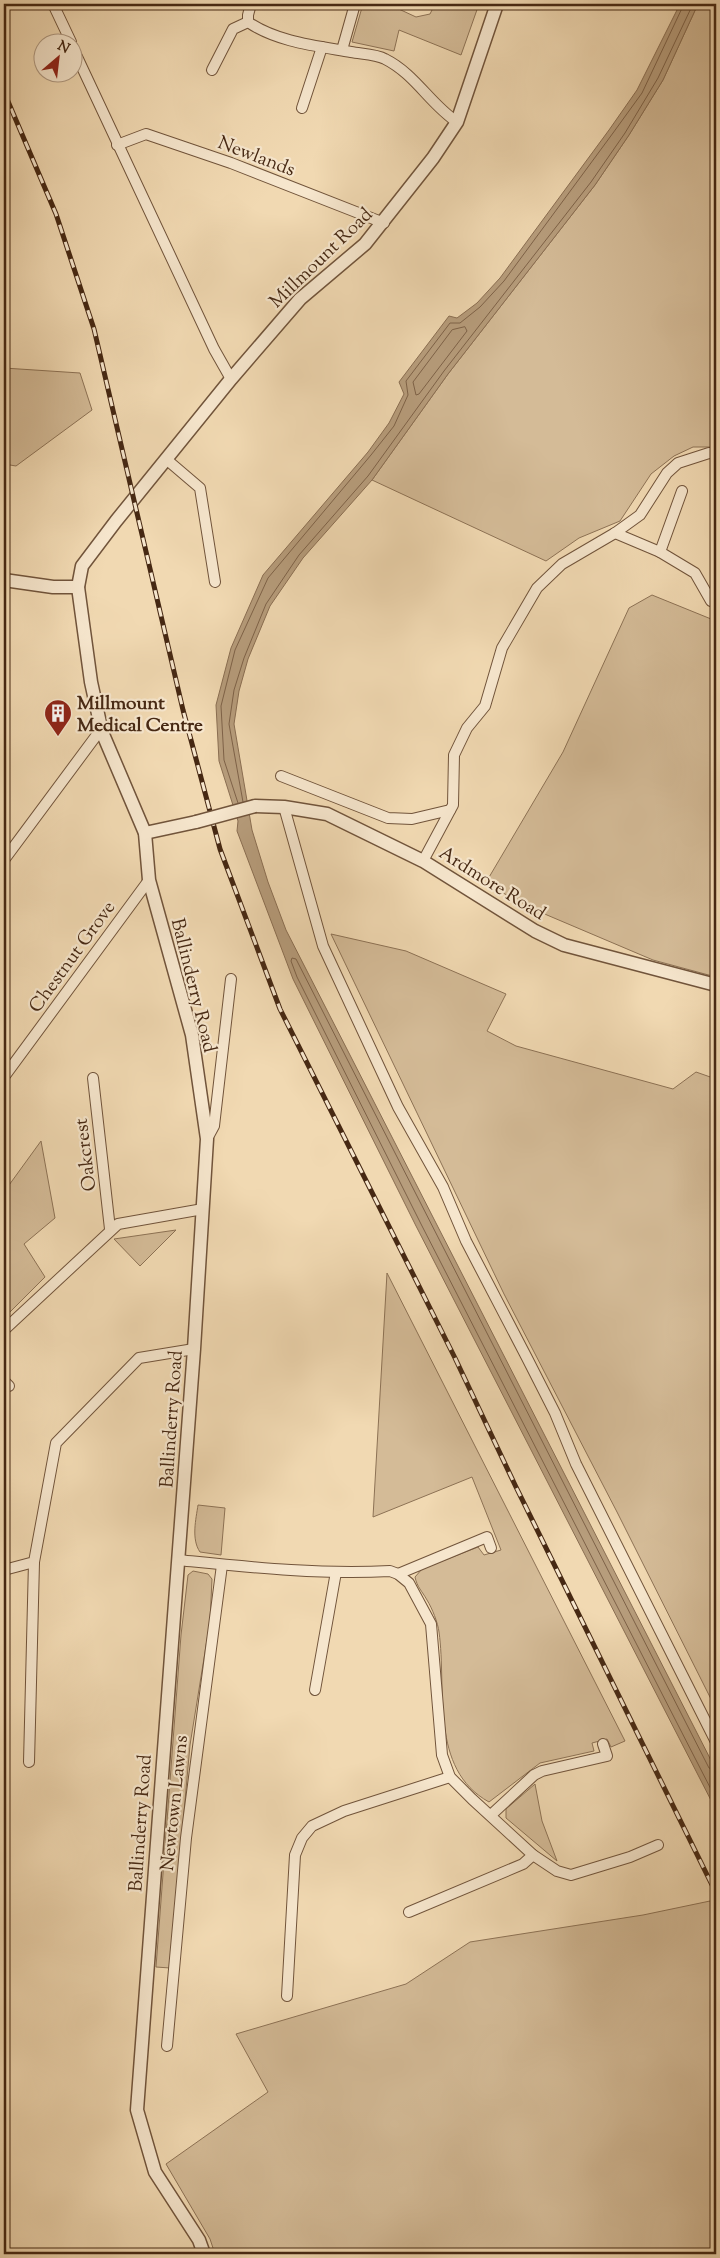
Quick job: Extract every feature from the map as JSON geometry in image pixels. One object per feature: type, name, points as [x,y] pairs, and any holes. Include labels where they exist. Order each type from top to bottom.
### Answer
[{"type":"street","points":[[53,4],[66,32]]},
{"type":"street","points":[[248,22],[251,4]]},
{"type":"street","points":[[342,50],[355,4]]},
{"type":"street","name":"Millmount Road","points":[[78,587],[82,566],[166,458],[300,299],[366,244],[384,223],[457,122],[498,4]]},
{"type":"street","points":[[248,22],[287,39],[384,57],[410,75],[444,113],[457,122]]},
{"type":"street","points":[[212,70],[233,28],[248,22]]},
{"type":"street","points":[[302,108],[322,47]]},
{"type":"street","points":[[82,68],[214,348],[231,379]]},
{"type":"street","name":"Newlands","points":[[117,145],[146,134],[231,164],[384,223]]},
{"type":"street","points":[[423,861],[453,805],[454,755],[467,728],[485,706],[502,648],[537,588],[562,564],[640,515],[667,473],[678,463],[709,453],[716,454]]},
{"type":"street","points":[[166,458],[200,488],[215,582]]},
{"type":"street","points":[[660,552],[682,491]]},
{"type":"street","points":[[614,533],[660,552],[695,573],[711,601],[716,602]]},
{"type":"street","points":[[4,580],[53,587],[78,587]]},
{"type":"street","name":"Ballinderry Road","points":[[78,587],[91,682],[102,732],[145,833],[149,880],[192,1035],[207,1140],[194,1349],[137,2110],[155,2172],[199,2240],[204,2254]]},
{"type":"street","points":[[4,860],[96,736],[102,732]]},
{"type":"street","points":[[281,776],[388,818],[412,819],[450,810]]},
{"type":"street","name":"Ardmore Road","points":[[145,833],[255,806],[284,807],[327,814],[423,861],[535,931],[564,945],[716,984]]},
{"type":"street","points":[[284,807],[323,946],[398,1107],[443,1187],[466,1241],[535,1374],[576,1464],[716,1742]]},
{"type":"street","name":"Chestnut Grove","points":[[4,1077],[149,880]]},
{"type":"street","points":[[207,1140],[214,1126],[231,979]]},
{"type":"street","name":"Oakcrest","points":[[93,1078],[110,1228]]},
{"type":"street","points":[[4,1330],[110,1228],[118,1224],[203,1209]]},
{"type":"street","points":[[29,1762],[34,1562],[56,1444],[139,1358],[194,1349]]},
{"type":"street","points":[[398,1574],[487,1537],[491,1548]]},
{"type":"street","points":[[178,1560],[222,1565],[336,1572],[390,1571],[398,1574],[409,1583],[431,1624],[442,1754],[450,1777],[533,1855],[557,1871],[571,1875],[630,1857],[658,1845]]},
{"type":"street","points":[[4,1570],[34,1562]]},
{"type":"street","name":"Newtown Lawns","points":[[167,2046],[186,1838],[222,1565]]},
{"type":"street","points":[[316,1690],[336,1572]]},
{"type":"street","points":[[491,1815],[534,1775],[542,1771],[608,1756],[602,1744]]},
{"type":"street","points":[[287,1996],[295,1855],[302,1838],[312,1826],[344,1811],[450,1777]]},
{"type":"street","points":[[409,1912],[523,1864],[533,1855]]},
{"type":"shaded area","points":[[363,4],[388,4],[416,17],[430,14],[435,4],[479,4],[461,55],[399,30],[394,51],[352,42]]},
{"type":"shaded area","points":[[698,4],[716,4],[716,447],[693,447],[674,456],[651,474],[620,521],[579,538],[546,561],[372,480],[448,374],[595,185],[663,80]]},
{"type":"shaded area","points":[[4,368],[80,373],[92,410],[16,466],[4,464]]},
{"type":"shaded area","points":[[652,595],[716,621],[716,977],[653,960],[547,915],[485,884],[563,752],[629,608]]},
{"type":"shaded area","points":[[331,934],[406,951],[506,994],[487,1031],[516,1046],[673,1089],[696,1072],[716,1079],[716,1709],[504,1294]]},
{"type":"shaded area","points":[[41,1141],[55,1218],[24,1244],[45,1277],[4,1318],[4,1192]]},
{"type":"shaded area","points":[[176,1230],[140,1266],[114,1239]]},
{"type":"shaded area","points":[[387,1273],[625,1741],[611,1747],[607,1739],[592,1743],[594,1751],[540,1763],[489,1802],[470,1788],[457,1770],[449,1749],[444,1726],[438,1628],[431,1607],[418,1586],[415,1577],[422,1569],[478,1547],[484,1555],[501,1550],[472,1477],[373,1517]]},
{"type":"shaded area","points":[[198,1505],[225,1508],[221,1555],[200,1552],[197,1547],[195,1529]]},
{"type":"shaded area","points":[[193,1571],[208,1574],[212,1579],[210,1621],[190,1745],[170,1968],[156,1967],[181,1635],[188,1575]]},
{"type":"shaded area","points":[[535,1784],[542,1821],[557,1861],[506,1818],[506,1809]]},
{"type":"shaded area","points":[[710,1901],[716,1917],[716,2254],[215,2254],[210,2239],[166,2164],[268,2092],[236,2034],[406,1984],[470,1942],[643,1915]]},
{"type":"water","points":[[680,4],[698,4],[663,80],[595,185],[448,374],[372,480],[303,558],[270,606],[248,659],[239,691],[234,724],[252,830],[268,882],[286,930],[716,1770],[716,1810],[416,1226],[293,979],[237,831],[238,821],[219,761],[216,705],[231,648],[263,575],[368,452],[389,423],[404,394],[399,382],[449,316],[457,318],[477,303],[500,278],[609,130],[637,90]]},
{"type":"railway","points":[[4,92],[56,214],[94,329],[183,710],[220,849],[280,1009],[455,1358],[516,1487],[716,1893]]},
{"type":"place","name":"Millmount Medical Centre","points":[[58,737]]}]
